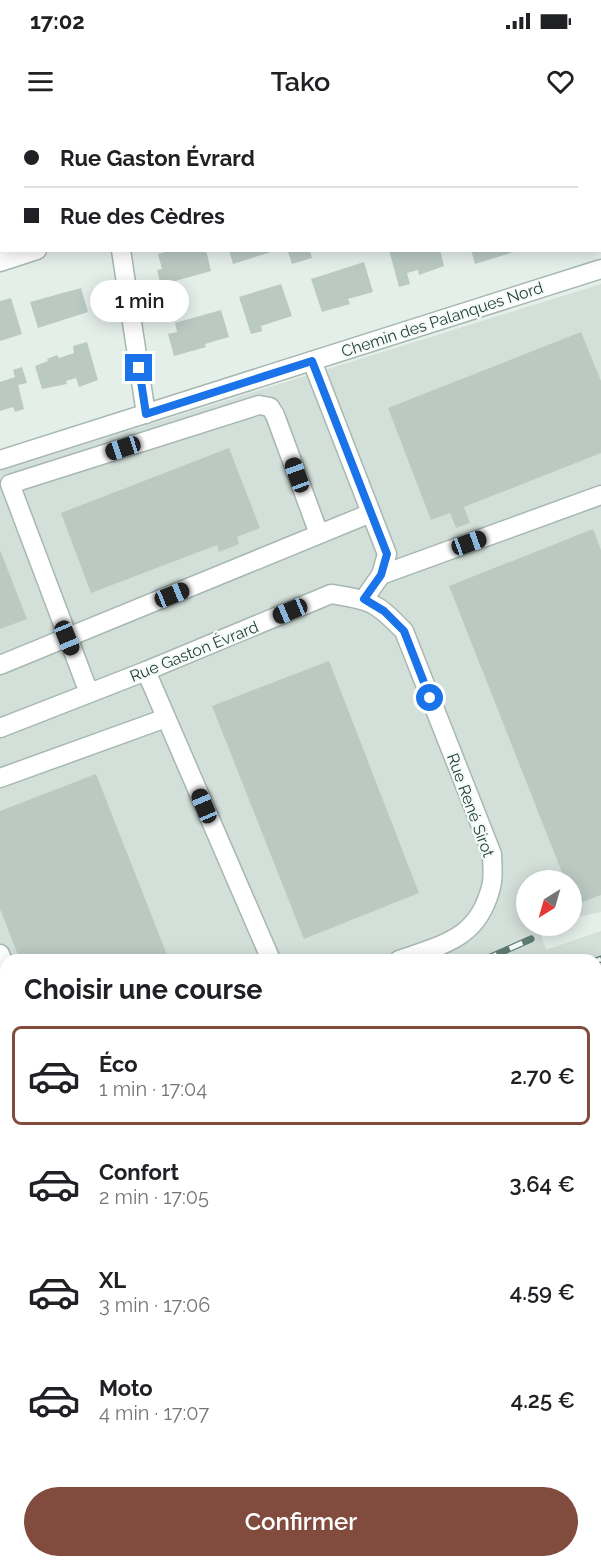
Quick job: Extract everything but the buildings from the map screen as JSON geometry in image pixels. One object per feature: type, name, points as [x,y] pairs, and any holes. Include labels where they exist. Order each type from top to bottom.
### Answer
[{"type":"street","points":[[0,262],[31,252]]},
{"type":"street","points":[[122,252],[146,414]]},
{"type":"street","name":"Chemin des Palanques Nord","points":[[0,460],[601,269]]},
{"type":"street","points":[[312,361],[387,554],[381,575],[364,599]]},
{"type":"street","points":[[89,693],[5,485],[259,405],[270,407],[275,415],[319,534]]},
{"type":"street","points":[[381,575],[601,495]]},
{"type":"street","points":[[0,665],[371,513]]},
{"type":"street","name":"Rue Gaston Évrard","points":[[0,728],[146,671],[331,594],[364,599],[384,611],[404,631],[448,742]]},
{"type":"street","points":[[146,671],[268,954]]},
{"type":"street","points":[[0,778],[166,718]]},
{"type":"street","name":"Rue René Sirot","points":[[416,954],[453,941],[471,928],[482,910],[492,885],[492,854],[448,742]]},
{"type":"shaded area","points":[[601,284],[601,912],[582,916],[582,870],[516,870],[516,936],[541,936],[546,950],[601,931],[601,954],[0,954],[0,471]]},
{"type":"railway","points":[[497,954],[531,939]]},
{"type":"route","points":[[139,368],[146,414],[312,361],[387,554],[381,575],[364,599],[384,611],[404,631],[430,698]]}]
